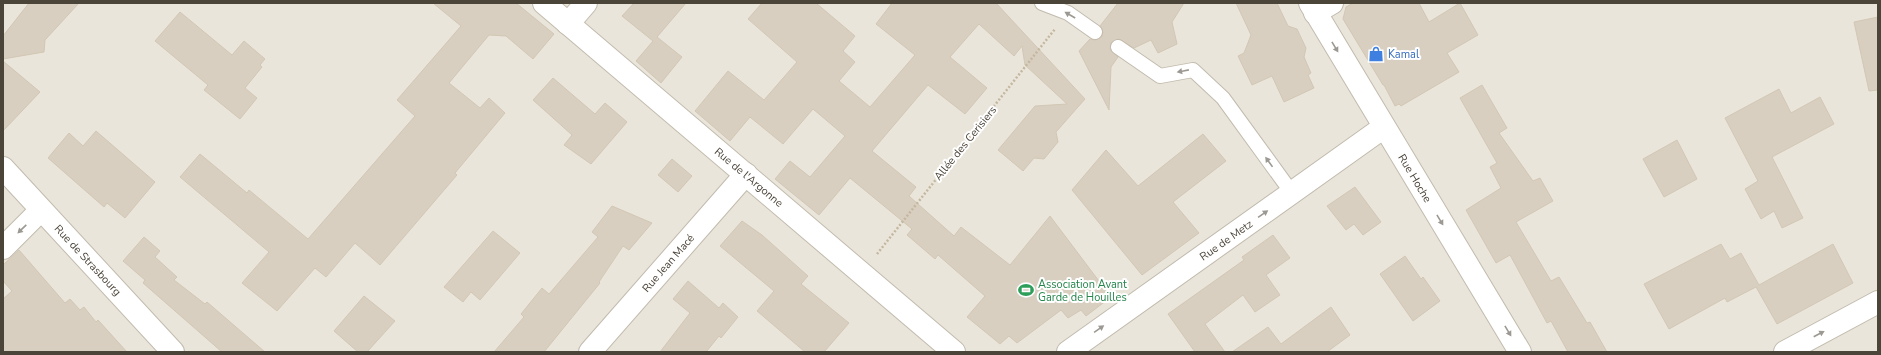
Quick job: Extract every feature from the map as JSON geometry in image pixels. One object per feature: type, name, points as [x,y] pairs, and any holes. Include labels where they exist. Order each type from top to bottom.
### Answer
[{"type":"street","name":"Rue de l'Argonne","points":[[544,3],[954,352]]},
{"type":"street","points":[[568,24],[586,3]]},
{"type":"street","name":"Rue Hoche","points":[[1319,6],[1384,127],[1520,352]]},
{"type":"street","name":"Rue de Metz","points":[[1068,352],[1384,127]]},
{"type":"street","name":"Rue de Strasbourg","points":[[3,168],[173,352]]},
{"type":"street","name":"Rue Jean Macé","points":[[590,352],[746,174]]},
{"type":"street","points":[[3,248],[41,210]]},
{"type":"street","points":[[1785,352],[1878,302]]},
{"type":"lane","points":[[1042,3],[1068,13],[1096,32]]},
{"type":"lane","points":[[1118,47],[1160,76],[1193,70],[1223,98],[1292,193]]},
{"type":"path","name":"Allée des Cerisiers","points":[[861,273],[1068,13]]},
{"type":"shaded area","points":[[3,3],[1878,3],[1878,352],[3,352]]},
{"type":"building","points":[[29,3],[79,3],[45,40],[44,52],[3,59],[3,36]]},
{"type":"building","points":[[433,3],[516,3],[554,34],[533,59],[506,36],[489,35],[449,83],[480,108],[489,98],[505,113],[455,173],[457,175],[380,265],[355,243],[326,277],[315,268],[277,311],[242,283],[269,252],[180,177],[200,154],[247,193],[249,190],[308,239],[415,116],[397,100],[461,26]]},
{"type":"building","points":[[634,3],[686,3],[657,37],[682,57],[661,83],[636,61],[653,41],[622,16]]},
{"type":"building","points":[[762,3],[816,3],[855,36],[843,51],[855,62],[839,81],[870,107],[915,55],[876,24],[892,3],[996,3],[1085,99],[1056,132],[1058,142],[1044,159],[1034,158],[1023,171],[998,150],[1035,106],[1067,104],[1025,65],[1022,46],[1014,56],[979,24],[950,57],[987,88],[965,114],[928,85],[872,151],[916,187],[909,196],[954,236],[961,227],[1010,265],[1050,216],[1111,297],[1086,316],[1081,310],[1068,318],[1061,310],[1017,343],[1009,336],[1000,344],[967,317],[985,296],[938,255],[935,259],[907,235],[912,229],[850,178],[819,215],[775,179],[790,161],[810,177],[845,136],[813,109],[783,144],[750,117],[730,141],[695,111],[728,71],[764,100],[797,62],[748,19]]},
{"type":"building","points":[[1118,3],[1184,3],[1172,22],[1177,44],[1158,53],[1151,40],[1134,48],[1119,39],[1111,42],[1110,50],[1118,57],[1111,67],[1109,110],[1079,51],[1090,39],[1095,40],[1102,37],[1103,32],[1100,26]]},
{"type":"building","points":[[1236,3],[1277,3],[1288,26],[1297,29],[1306,48],[1304,57],[1311,73],[1308,75],[1314,88],[1284,102],[1272,76],[1252,85],[1238,56],[1244,53],[1251,35]]},
{"type":"building","points":[[1353,3],[1419,3],[1429,22],[1460,3],[1478,35],[1447,53],[1459,72],[1401,106],[1399,104],[1395,106],[1384,85],[1343,19],[1346,7]]},
{"type":"building","points":[[180,12],[232,55],[244,41],[265,59],[260,65],[262,67],[245,88],[257,98],[240,119],[204,90],[208,85],[155,41]]},
{"type":"building","points":[[1878,17],[1878,90],[1869,91],[1854,22]]},
{"type":"building","points":[[3,61],[40,92],[3,131]]},
{"type":"building","points":[[553,78],[595,114],[605,103],[627,122],[591,164],[564,145],[572,135],[533,100]]},
{"type":"building","points":[[1482,85],[1507,128],[1499,133],[1533,181],[1540,178],[1553,201],[1516,222],[1551,281],[1559,277],[1587,323],[1590,322],[1607,352],[1568,352],[1551,321],[1547,323],[1510,255],[1496,263],[1466,210],[1501,188],[1490,167],[1497,163],[1460,98]]},
{"type":"building","points":[[1779,89],[1791,113],[1820,97],[1834,124],[1772,157],[1803,218],[1782,228],[1774,211],[1761,219],[1745,189],[1758,181],[1725,118]]},
{"type":"building","points":[[96,131],[155,182],[125,218],[107,203],[104,207],[48,158],[69,133],[83,146]]},
{"type":"building","points":[[1203,134],[1226,161],[1173,202],[1199,233],[1142,275],[1072,190],[1106,150],[1138,186]]},
{"type":"building","points":[[1677,140],[1697,179],[1664,197],[1643,159]]},
{"type":"building","points":[[672,159],[692,176],[678,192],[658,175]]},
{"type":"building","points":[[1355,187],[1381,222],[1363,235],[1354,224],[1346,230],[1327,206]]},
{"type":"building","points":[[612,206],[652,223],[629,250],[623,246],[599,282],[600,283],[544,352],[494,352],[524,317],[521,314],[542,288],[549,294],[598,237],[592,232]]},
{"type":"building","points":[[742,221],[762,235],[808,276],[801,284],[849,323],[824,352],[805,352],[757,311],[774,291],[720,246]]},
{"type":"building","points":[[493,231],[520,253],[480,300],[471,292],[463,302],[444,287]]},
{"type":"building","points":[[1273,235],[1290,258],[1266,275],[1280,295],[1255,312],[1243,295],[1205,324],[1225,352],[1195,352],[1168,314],[1244,260],[1242,257]]},
{"type":"building","points":[[144,237],[160,251],[155,257],[177,277],[174,280],[205,304],[207,302],[265,352],[222,352],[143,283],[145,280],[123,261]]},
{"type":"building","points":[[1721,244],[1730,259],[1741,253],[1759,285],[1833,244],[1853,283],[1777,324],[1756,287],[1727,302],[1725,298],[1669,329],[1644,284]]},
{"type":"building","points":[[19,250],[65,303],[70,299],[80,310],[84,307],[96,322],[98,320],[127,352],[3,352],[3,299],[12,291],[3,281],[3,265]]},
{"type":"building","points":[[1405,256],[1421,279],[1423,277],[1440,301],[1413,321],[1380,274]]},
{"type":"building","points":[[688,281],[719,308],[723,303],[738,317],[721,338],[719,336],[706,352],[660,352],[690,313],[673,299]]},
{"type":"building","points":[[364,296],[395,321],[367,352],[358,352],[334,331]]},
{"type":"building","points":[[1331,307],[1350,335],[1327,352],[1232,352],[1268,327],[1281,344]]},
{"type":"place","name":"Kamal","points":[[1376,54]]},
{"type":"place","name":"Association Avant Garde de Houilles","points":[[1026,290]]}]
